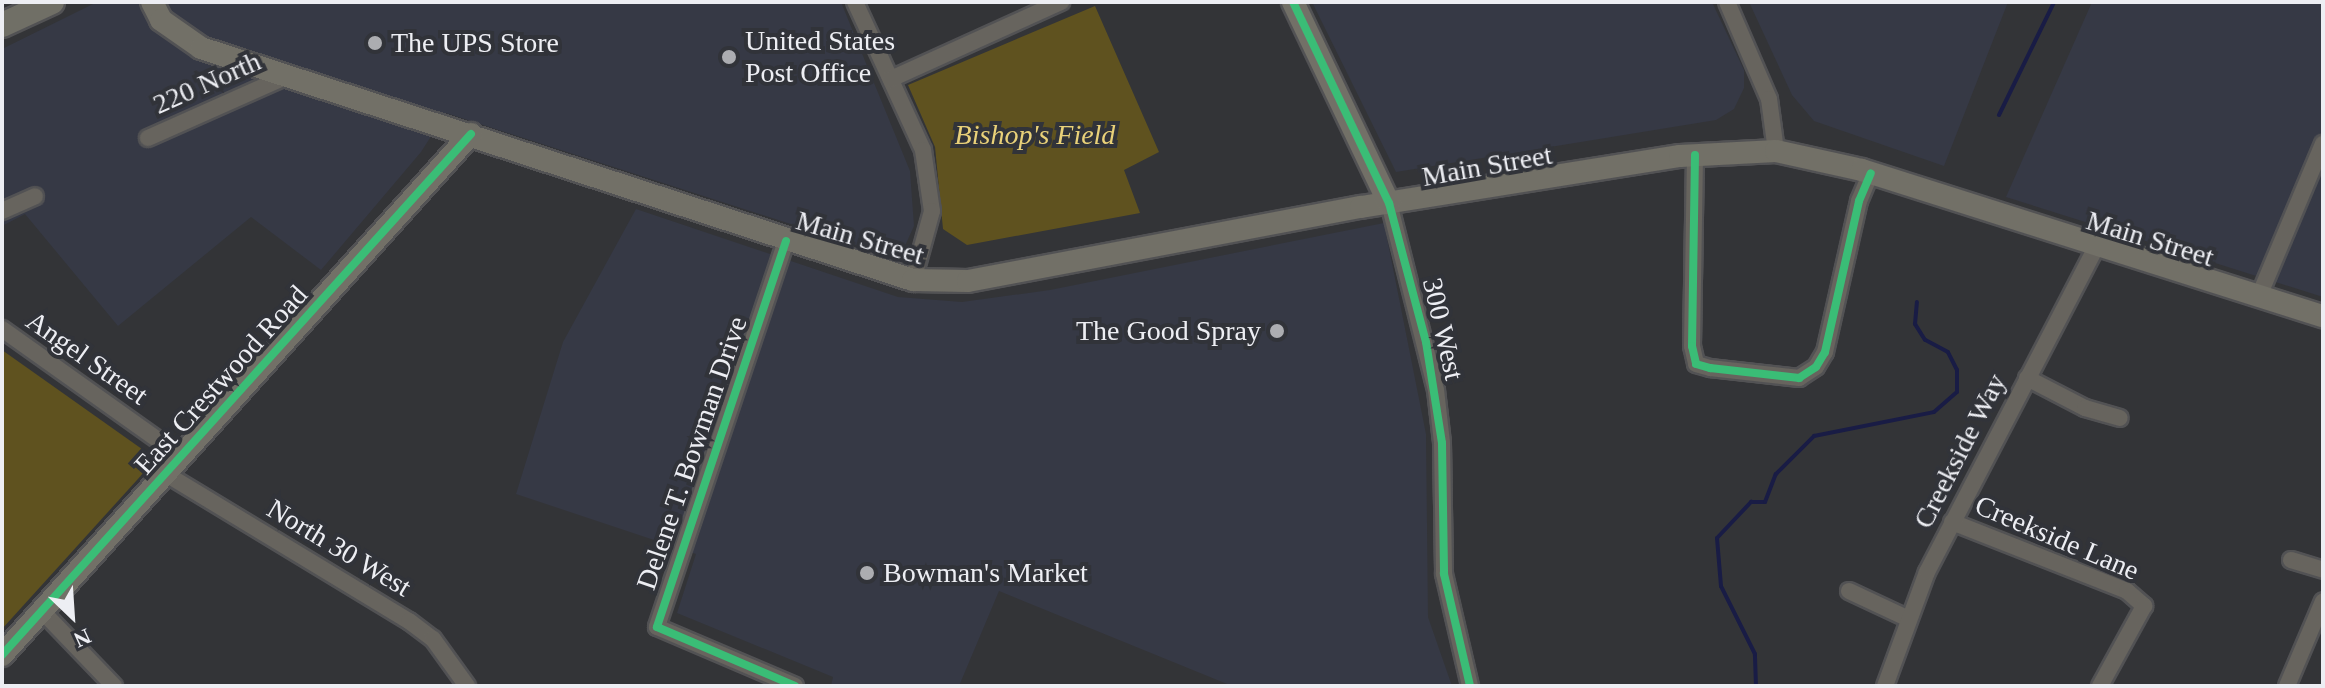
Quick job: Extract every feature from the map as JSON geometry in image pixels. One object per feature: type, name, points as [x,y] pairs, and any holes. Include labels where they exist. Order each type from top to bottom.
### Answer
[{"type":"main road","points":[[2,25],[52,2]]},
{"type":"main road","name":"Main Street","points":[[152,2],[161,20],[201,48],[913,280],[968,281],[1389,203],[1695,155],[1776,151],[1871,173],[2323,316]]},
{"type":"main road","name":"300 West","points":[[1293,2],[1389,203]]},
{"type":"main road","name":"East Crestwood Road","points":[[2,655],[471,134]]},
{"type":"street","points":[[855,2],[923,150],[932,211],[913,280]]},
{"type":"street","points":[[891,79],[1061,2]]},
{"type":"street","points":[[1727,2],[1769,99],[1776,151]]},
{"type":"street","name":"220 North","points":[[148,138],[287,76]]},
{"type":"street","points":[[2259,296],[2323,144]]},
{"type":"street","points":[[1695,155],[1692,346],[1696,364],[1799,378],[1816,367],[1825,352],[1859,201],[1871,173]]},
{"type":"street","points":[[2,211],[35,196]]},
{"type":"street","name":"300 West","points":[[1389,203],[1436,390],[1442,443],[1444,574],[1470,686]]},
{"type":"street","name":"Delene T. Bowman Drive","points":[[786,241],[657,627],[795,686]]},
{"type":"street","name":"Creekside Way","points":[[1885,686],[1909,619],[1952,522],[2097,246]]},
{"type":"street","name":"Angel Street","points":[[2,329],[182,457]]},
{"type":"street","points":[[2027,378],[2085,408],[2120,418]]},
{"type":"street","name":"North 30 West","points":[[166,474],[409,621],[433,639],[467,686]]},
{"type":"street","name":"Creekside Lane","points":[[1952,522],[2127,591],[2144,606],[2100,686]]},
{"type":"street","points":[[2291,560],[2323,570]]},
{"type":"street","points":[[1849,591],[1909,619]]},
{"type":"street","points":[[2287,686],[2323,601]]},
{"type":"street","points":[[42,611],[114,686]]},
{"type":"shaded area","points":[[97,2],[841,2],[910,171],[914,226],[899,259],[446,113],[421,152],[321,270],[251,217],[118,326],[25,214],[2,226],[2,49]]},
{"type":"shaded area","points":[[1312,2],[1712,2],[1744,70],[1744,88],[1734,109],[1716,120],[1396,172]]},
{"type":"shaded area","points":[[1749,2],[2008,2],[1944,166],[1814,121],[1792,95]]},
{"type":"shaded area","points":[[2092,2],[2323,2],[2323,297],[2006,197]]},
{"type":"shaded area","points":[[636,209],[898,297],[962,302],[1050,290],[1384,223],[1426,434],[1428,617],[1452,686],[1232,686],[999,591],[959,686],[831,686],[833,677],[677,613],[696,554],[516,494],[563,342]]},
{"type":"green space","name":"Bishop's Field","points":[[1095,6],[1159,152],[1124,170],[1140,213],[967,245],[943,229],[935,147],[908,85]]},
{"type":"green space","points":[[2,350],[156,459],[2,629]]},
{"type":"waterway","points":[[1999,115],[2054,2]]},
{"type":"waterway","points":[[1756,686],[1755,654],[1721,586],[1717,538],[1751,502],[1765,502],[1776,474],[1814,436],[1934,412],[1957,392],[1957,370],[1948,352],[1925,340],[1915,324],[1917,302]]},
{"type":"cycle path","points":[[1293,2],[1389,203],[1426,342],[1442,443],[1444,574],[1470,686]]},
{"type":"cycle path","points":[[2,655],[471,134]]},
{"type":"cycle path","points":[[1695,155],[1692,346],[1696,364],[1799,378],[1816,367],[1825,352],[1859,201],[1871,173]]},
{"type":"cycle path","points":[[786,241],[657,627],[795,686]]},
{"type":"place","name":"The UPS Store","points":[[375,43]]},
{"type":"place","name":"United States Post Office","points":[[729,57]]},
{"type":"place","name":"The Good Spray","points":[[1277,331]]},
{"type":"place","name":"Bowman's Market","points":[[867,573]]}]
